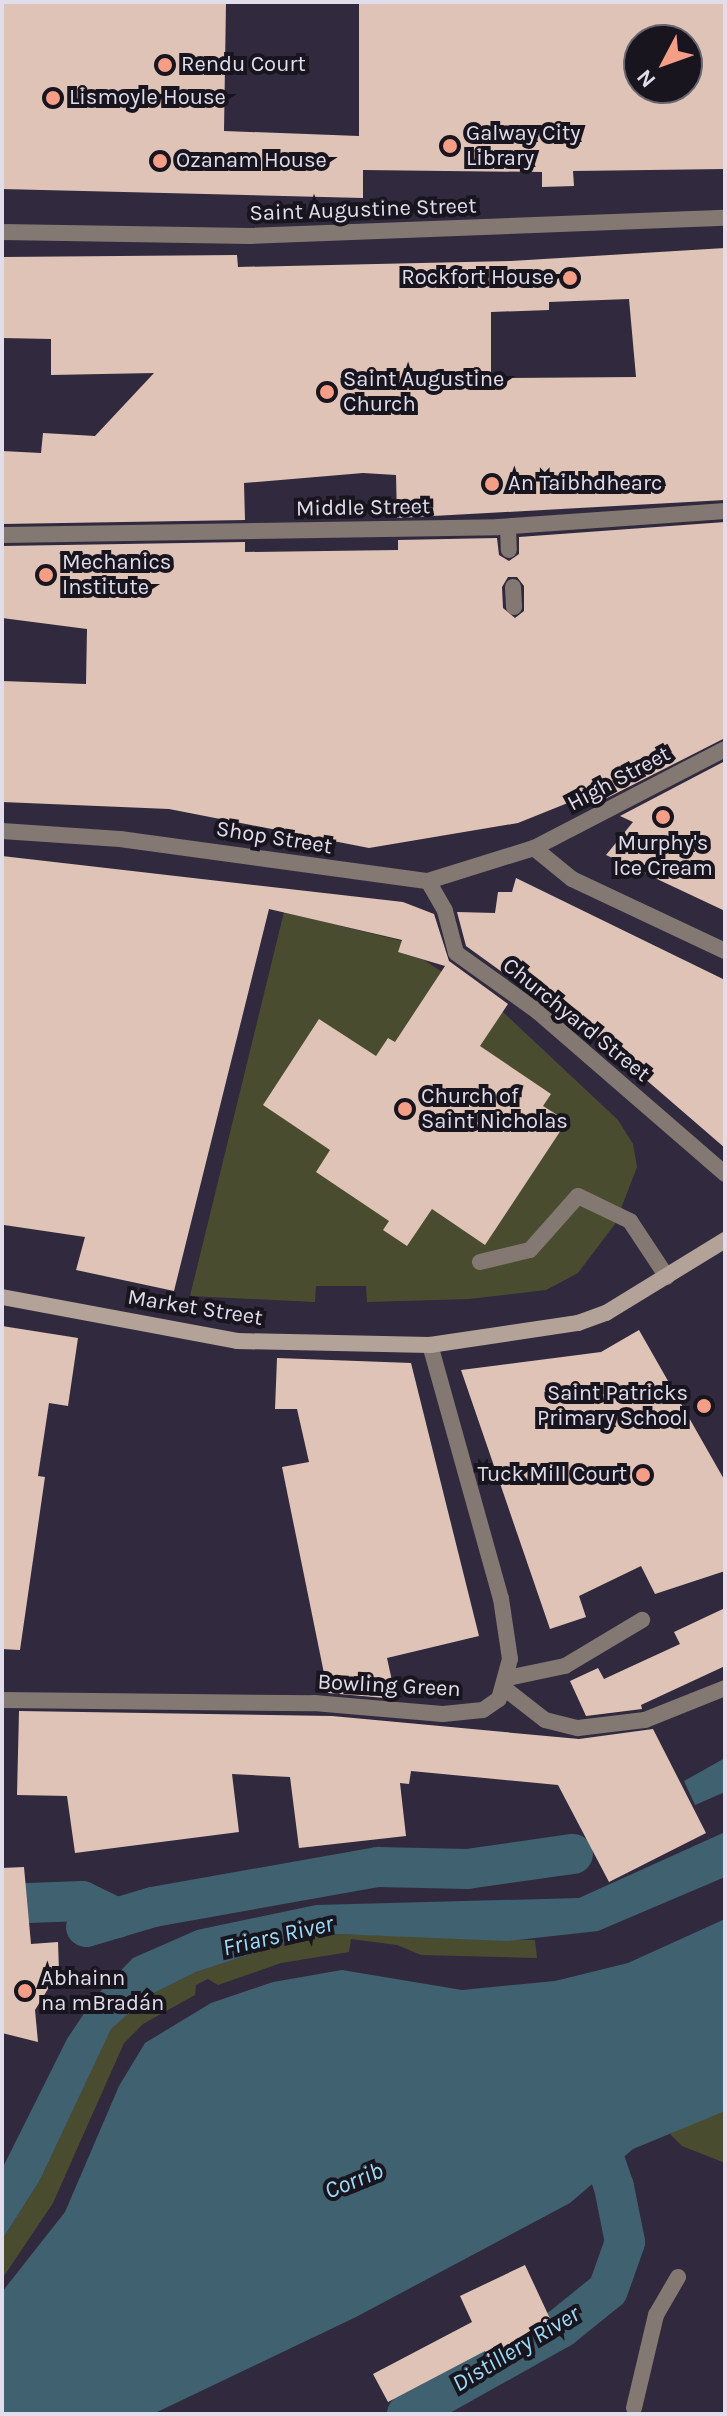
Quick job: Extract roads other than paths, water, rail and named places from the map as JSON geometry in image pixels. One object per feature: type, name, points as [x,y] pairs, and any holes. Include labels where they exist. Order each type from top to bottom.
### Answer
[{"type":"street","name":"Saint Augustine Street","points":[[2,232],[250,236],[725,218]]},
{"type":"street","name":"Middle Street","points":[[2,535],[508,527],[725,511]]},
{"type":"street","points":[[508,527],[509,550]]},
{"type":"street","points":[[513,587],[514,607]]},
{"type":"street","name":"High Street","points":[[534,848],[725,749]]},
{"type":"street","name":"Shop Street","points":[[2,831],[120,839],[287,861],[372,877],[428,881],[534,848]]},
{"type":"street","points":[[534,848],[572,879],[725,951]]},
{"type":"street","name":"Churchyard Street","points":[[428,881],[445,911],[456,953],[537,1011],[725,1174]]},
{"type":"street","points":[[480,1262],[530,1250],[578,1196],[630,1221],[667,1277]]},
{"type":"street","name":"Market Street","points":[[2,1297],[237,1341],[430,1345],[578,1323],[606,1313],[725,1240]]},
{"type":"street","points":[[430,1345],[501,1599],[506,1683],[545,1720],[578,1728],[645,1720],[725,1688]]},
{"type":"street","points":[[506,1683],[565,1666],[642,1620]]},
{"type":"street","name":"Bowling Green","points":[[2,1700],[314,1703],[443,1714],[483,1710],[506,1683]]},
{"type":"street","points":[[634,2408],[656,2315],[678,2277]]},
{"type":"water","points":[[725,1758],[725,1792],[695,1805],[684,1781]]},
{"type":"water","points":[[725,1832],[725,1877],[598,1931],[507,1941],[338,1934],[298,1939],[196,1972],[148,1996],[111,2029],[40,2180],[2,2240],[2,2169],[67,2039],[95,1997],[133,1958],[197,1930],[316,1905],[579,1898]]},
{"type":"water","name":"Corrib","points":[[725,1919],[725,2111],[633,2149],[570,2203],[356,2317],[153,2414],[2,2414],[2,2292],[65,2212],[119,2086],[145,2043],[211,2003],[273,1982],[342,1970],[462,1990],[555,1981],[628,1963]]},
{"type":"waterway","name":"Friars River","points":[[86,1927],[153,1907],[378,1867],[467,1869],[573,1854]]},
{"type":"waterway","points":[[2,1904],[82,1901],[117,1918]]},
{"type":"waterway","name":"Distillery River","points":[[407,2414],[561,2328],[608,2290],[625,2242],[614,2187],[590,2118]]},
{"type":"place","name":"Rendu Court","points":[[165,65]]},
{"type":"place","name":"Lismoyle House","points":[[53,98]]},
{"type":"place","name":"Galway City Library","points":[[450,146]]},
{"type":"place","name":"Ozanam House","points":[[160,161]]},
{"type":"place","name":"Rockfort House","points":[[570,278]]},
{"type":"place","name":"Saint Augustine Church","points":[[327,392]]},
{"type":"place","name":"An Taibhdhearc","points":[[492,484]]},
{"type":"place","name":"Mechanics Institute","points":[[46,575]]},
{"type":"place","name":"Murphy's Ice Cream","points":[[663,817]]},
{"type":"place","name":"Church of Saint Nicholas","points":[[405,1109]]},
{"type":"place","name":"Saint Patricks Primary School","points":[[704,1406]]},
{"type":"place","name":"Tuck Mill Court","points":[[643,1475]]},
{"type":"place","name":"Abhainn na mBradán","points":[[25,1991]]}]
